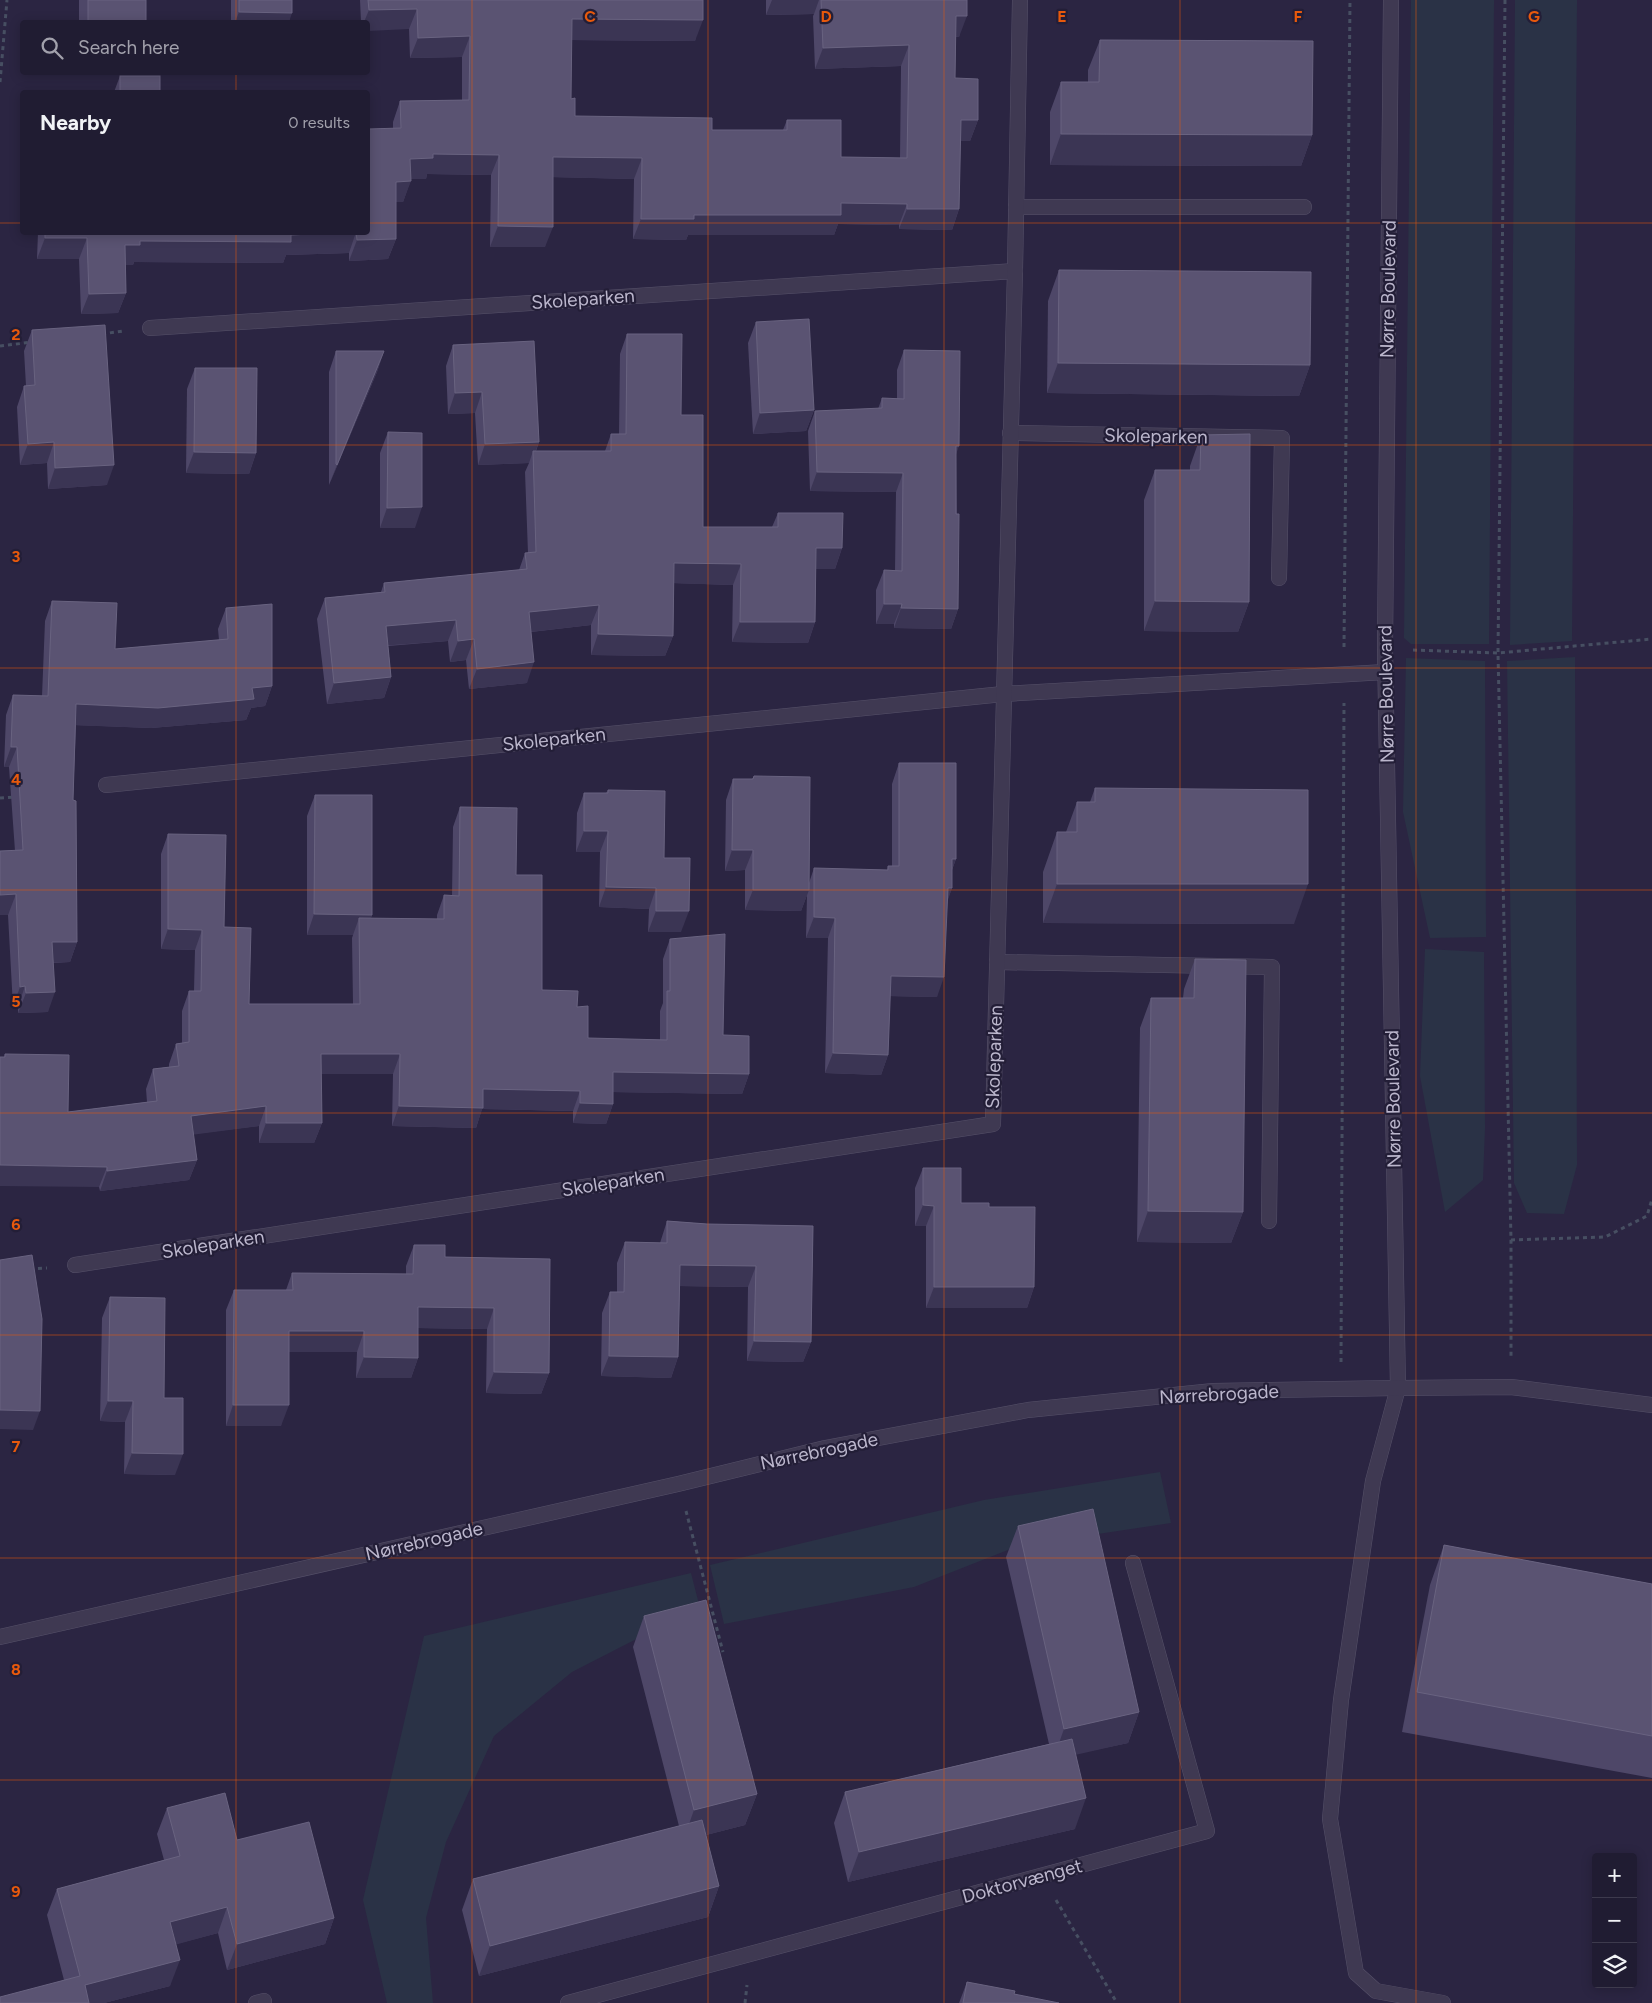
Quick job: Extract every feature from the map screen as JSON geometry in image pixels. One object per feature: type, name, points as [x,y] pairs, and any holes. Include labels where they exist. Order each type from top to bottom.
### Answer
[{"type":"street","name":"Skoleparken","points":[[74,1265],[992,1124],[1015,270],[1020,0]]},
{"type":"street","name":"Nørre Boulevard","points":[[1391,0],[1385,672],[1398,1388],[1373,1481],[1342,1700],[1330,1819],[1356,1973],[1376,1991],[1444,2003]]},
{"type":"street","points":[[1016,207],[1304,207]]},
{"type":"street","name":"Skoleparken","points":[[150,328],[1015,270]]},
{"type":"street","name":"Skoleparken","points":[[1010,433],[1282,438],[1279,578]]},
{"type":"street","name":"Skoleparken","points":[[106,785],[1004,694],[1385,672]]},
{"type":"street","points":[[997,962],[1272,967],[1268,1221]]},
{"type":"street","name":"Nørrebrogade","points":[[0,1637],[678,1484],[824,1448],[1028,1410],[1213,1390],[1511,1387],[1652,1405]]},
{"type":"street","name":"Doktorvænget","points":[[568,2003],[1207,1831],[1134,1563]]},
{"type":"path","points":[[0,82],[7,0]]},
{"type":"path","points":[[1505,0],[1498,653],[1511,1240],[1511,1387]]},
{"type":"path","points":[[94,334],[150,328]]},
{"type":"path","points":[[0,346],[38,342]]},
{"type":"path","points":[[1385,649],[1498,653],[1652,639]]},
{"type":"path","points":[[0,798],[19,796]]},
{"type":"path","points":[[1511,1240],[1605,1237],[1646,1216],[1652,1199]]},
{"type":"path","points":[[28,1270],[74,1265]]},
{"type":"path","points":[[678,1484],[723,1652]]},
{"type":"path","points":[[1041,1876],[1117,2003]]},
{"type":"shaded area","points":[[1411,0],[1494,0],[1489,644],[1411,644],[1404,638]]},
{"type":"shaded area","points":[[1515,0],[1577,0],[1572,641],[1510,645]]},
{"type":"shaded area","points":[[1575,657],[1577,1165],[1564,1214],[1527,1213],[1514,1183],[1507,661]]},
{"type":"shaded area","points":[[1406,658],[1485,661],[1486,937],[1430,938],[1403,812]]},
{"type":"shaded area","points":[[1425,949],[1484,952],[1485,1128],[1483,1180],[1445,1212],[1420,1076]]},
{"type":"shaded area","points":[[1160,1472],[1171,1523],[1018,1546],[914,1587],[724,1624],[710,1565],[984,1500]]},
{"type":"shaded area","points":[[691,1573],[704,1624],[652,1631],[572,1672],[494,1736],[446,1842],[426,1918],[433,2003],[387,2003],[363,1900],[424,1636]]},
{"type":"building","points":[[88,0],[146,0],[146,20],[88,20]]},
{"type":"building","points":[[239,0],[292,0],[292,13],[239,12]]},
{"type":"building","points":[[368,0],[703,0],[703,20],[572,19],[571,99],[575,98],[575,116],[712,118],[712,130],[787,130],[787,120],[841,120],[841,157],[907,158],[909,45],[823,48],[821,0],[967,0],[967,16],[956,16],[955,78],[978,79],[978,120],[961,120],[959,209],[907,209],[907,204],[841,203],[841,215],[694,215],[694,219],[641,219],[642,158],[553,157],[553,227],[498,226],[499,155],[433,154],[433,158],[410,159],[411,181],[396,182],[396,239],[357,240],[356,235],[370,235],[370,129],[401,128],[400,101],[469,100],[470,36],[418,38],[417,9],[369,10]]},
{"type":"building","points":[[1100,40],[1313,41],[1312,135],[1061,134],[1061,82],[1099,82]]},
{"type":"building","points":[[120,76],[160,76],[160,90],[120,90]]},
{"type":"building","points":[[45,235],[291,235],[291,242],[140,241],[140,245],[125,245],[126,293],[89,294],[87,238],[45,238]]},
{"type":"building","points":[[1059,270],[1311,272],[1310,365],[1058,363]]},
{"type":"building","points":[[809,319],[814,410],[760,413],[756,322]]},
{"type":"building","points":[[105,325],[114,465],[55,468],[54,442],[28,444],[24,386],[35,385],[32,330]]},
{"type":"building","points":[[627,334],[682,334],[681,415],[703,415],[703,527],[778,527],[778,513],[843,513],[842,548],[816,548],[815,622],[740,622],[741,564],[674,563],[673,636],[598,634],[599,605],[529,612],[534,662],[477,669],[474,639],[458,641],[456,620],[386,626],[391,677],[334,683],[325,598],[385,592],[384,583],[527,569],[525,553],[536,552],[533,451],[611,451],[611,434],[626,434]]},
{"type":"building","points":[[534,341],[539,442],[485,444],[482,392],[455,393],[453,345]]},
{"type":"building","points":[[904,350],[960,351],[959,446],[956,446],[956,514],[959,514],[958,609],[901,608],[902,604],[884,604],[884,570],[902,571],[903,473],[817,472],[815,411],[882,408],[882,398],[904,399]]},
{"type":"building","points":[[336,351],[384,351],[337,465],[336,464]]},
{"type":"building","points":[[195,368],[257,368],[256,453],[194,452]]},
{"type":"building","points":[[388,432],[422,433],[422,507],[387,508]]},
{"type":"building","points":[[1250,434],[1249,602],[1155,601],[1155,470],[1200,470],[1201,435]]},
{"type":"building","points":[[52,601],[117,603],[115,649],[228,639],[226,608],[272,604],[272,686],[252,688],[254,699],[158,708],[76,704],[73,800],[76,801],[77,942],[52,942],[55,992],[26,993],[25,986],[20,987],[16,894],[0,895],[0,851],[23,850],[17,747],[11,747],[13,695],[48,696]]},
{"type":"building","points":[[899,763],[956,763],[956,859],[952,859],[952,888],[948,888],[944,977],[891,976],[888,1055],[833,1053],[835,918],[814,917],[814,868],[888,870],[888,866],[899,866]]},
{"type":"building","points":[[754,776],[810,777],[809,890],[753,890],[753,850],[732,850],[733,779],[753,779]]},
{"type":"building","points":[[1095,788],[1308,790],[1308,884],[1057,884],[1057,832],[1077,832],[1077,802],[1095,802]]},
{"type":"building","points":[[608,790],[665,791],[664,858],[690,858],[689,911],[656,911],[656,888],[606,887],[608,831],[584,831],[584,793],[608,793]]},
{"type":"building","points":[[315,795],[372,795],[372,915],[314,914]]},
{"type":"building","points":[[460,807],[517,808],[516,875],[542,875],[542,990],[578,991],[577,1007],[588,1006],[588,1038],[667,1040],[667,991],[670,991],[670,939],[725,934],[723,1035],[749,1036],[749,1074],[613,1072],[613,1104],[580,1103],[580,1091],[483,1089],[483,1108],[399,1106],[400,1054],[321,1054],[322,1123],[266,1123],[266,1106],[191,1116],[197,1160],[107,1171],[107,1167],[0,1165],[0,1057],[5,1057],[5,1054],[69,1055],[68,1112],[157,1101],[153,1069],[179,1066],[176,1044],[189,1042],[189,991],[201,991],[202,930],[168,929],[168,834],[226,835],[224,927],[251,928],[249,1004],[360,1004],[359,918],[444,919],[444,895],[459,896]]},
{"type":"building","points":[[1195,959],[1246,960],[1243,1212],[1148,1211],[1151,998],[1194,998]]},
{"type":"building","points":[[923,1168],[961,1168],[961,1203],[989,1203],[989,1207],[1035,1207],[1034,1287],[934,1287],[934,1206],[923,1205]]},
{"type":"building","points":[[667,1221],[707,1224],[813,1226],[811,1342],[754,1341],[756,1266],[680,1265],[678,1357],[609,1356],[610,1292],[624,1292],[625,1242],[667,1243]]},
{"type":"building","points":[[414,1245],[445,1245],[445,1257],[550,1259],[549,1373],[494,1372],[494,1308],[418,1307],[418,1358],[364,1357],[364,1331],[289,1331],[289,1405],[233,1405],[234,1290],[293,1290],[292,1273],[413,1274]]},
{"type":"building","points":[[32,1255],[42,1319],[40,1411],[0,1410],[0,1260]]},
{"type":"building","points":[[110,1297],[165,1298],[164,1398],[183,1398],[183,1454],[132,1453],[133,1401],[108,1401]]},
{"type":"building","points":[[1093,1509],[1139,1712],[1064,1729],[1018,1526]]},
{"type":"building","points":[[1444,1545],[1652,1584],[1652,1736],[1417,1692]]},
{"type":"building","points":[[706,1600],[757,1794],[694,1810],[644,1616]]},
{"type":"building","points":[[1072,1739],[1086,1798],[859,1852],[845,1792]]},
{"type":"building","points":[[225,1793],[237,1840],[309,1822],[334,1918],[237,1944],[227,1907],[170,1922],[180,1960],[85,1985],[89,2003],[0,2003],[0,1997],[80,1976],[57,1889],[180,1856],[167,1808]]},
{"type":"building","points":[[702,1820],[719,1886],[490,1946],[473,1879]]},
{"type":"building","points":[[967,1982],[1015,1991],[1014,1994],[1059,2003],[963,2003]]}]
